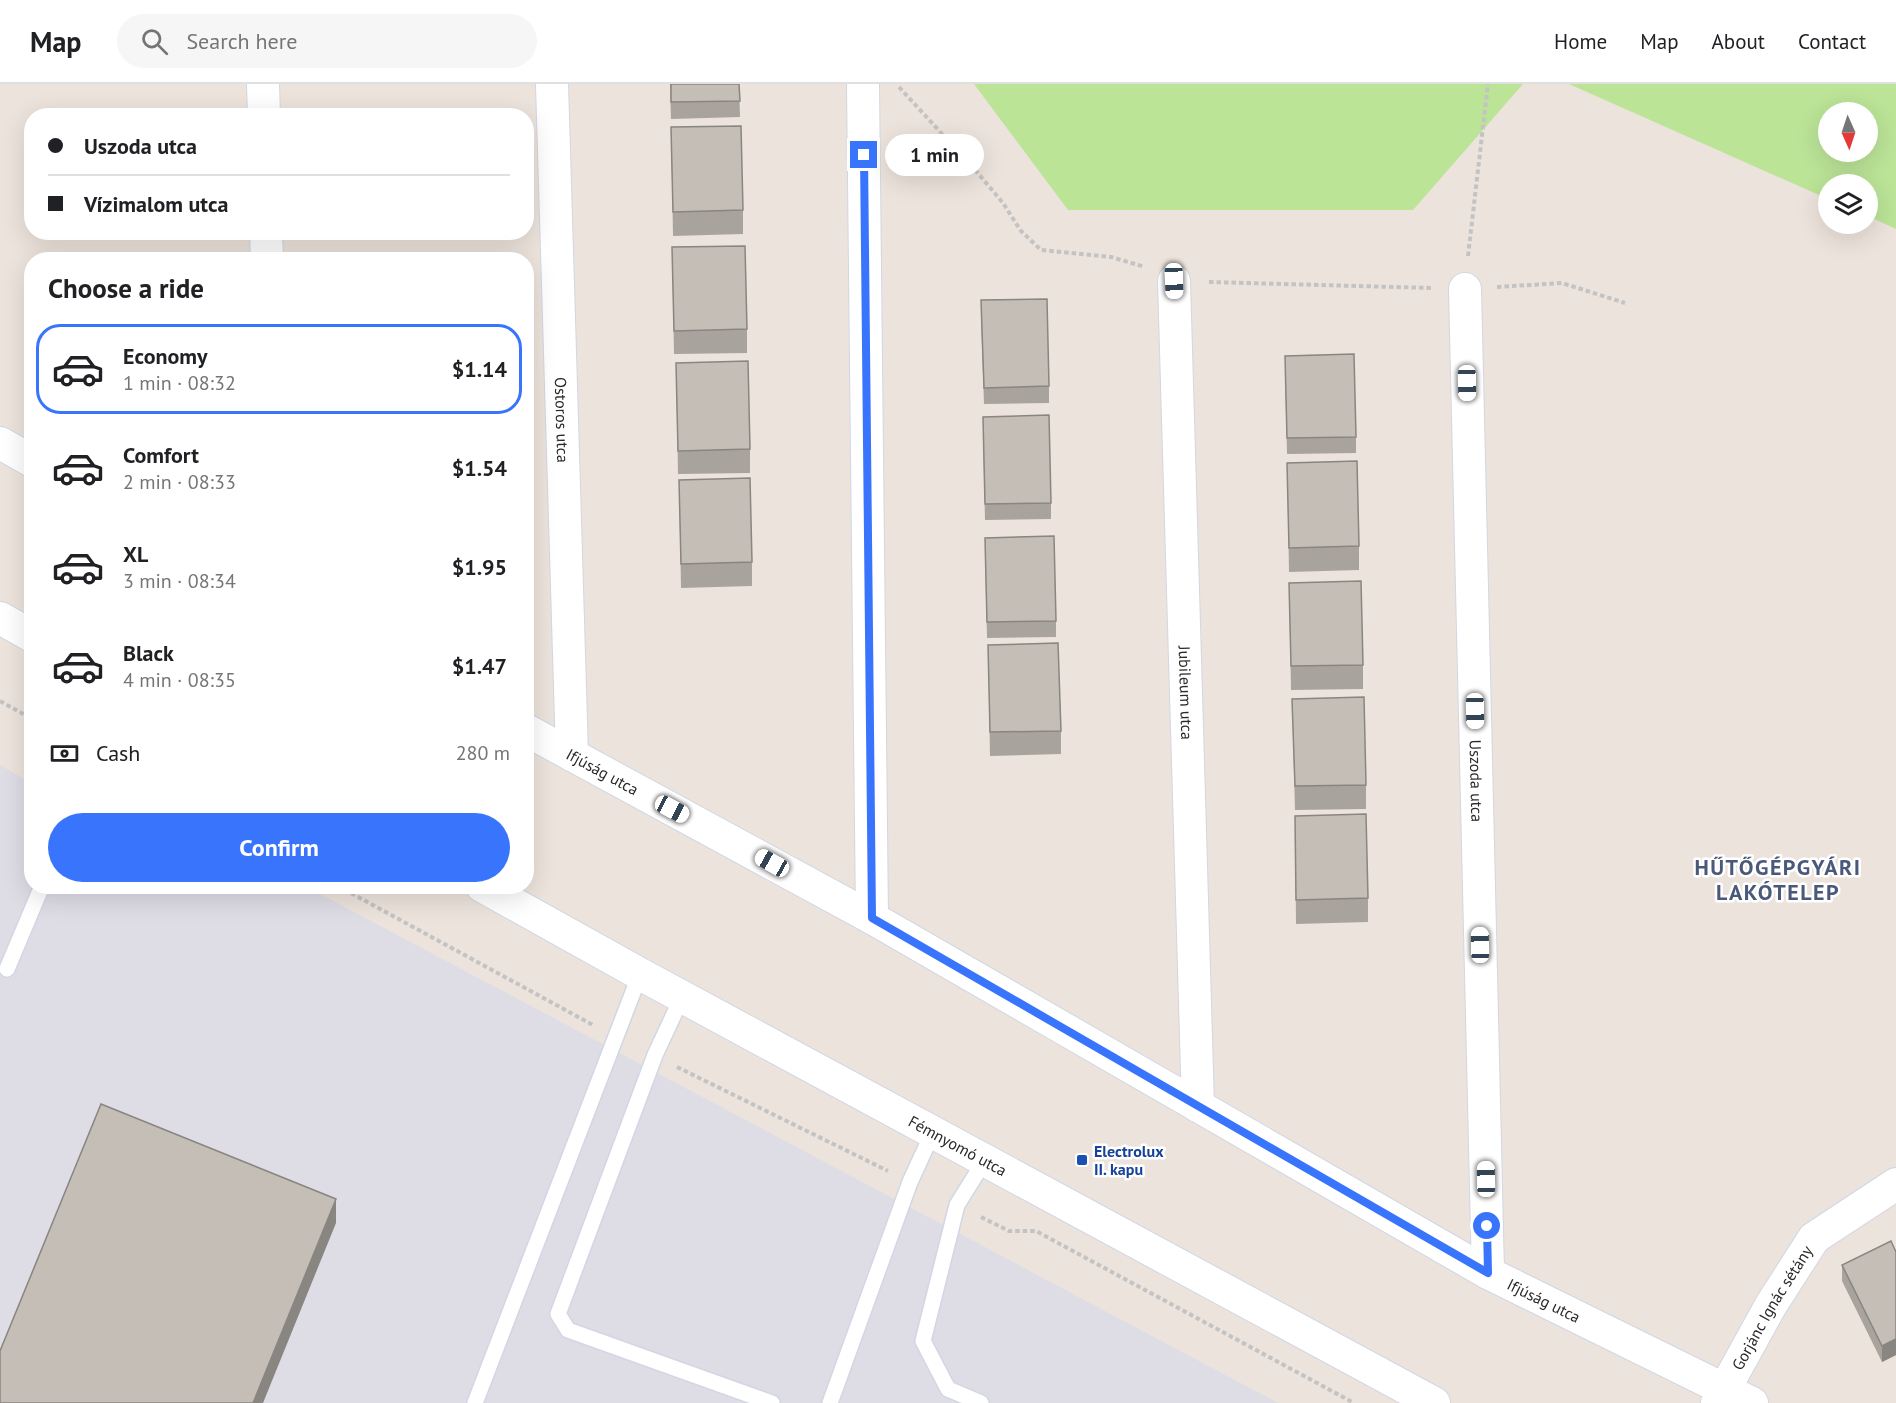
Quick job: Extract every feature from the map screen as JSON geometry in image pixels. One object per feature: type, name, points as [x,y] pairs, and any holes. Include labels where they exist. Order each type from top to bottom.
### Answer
[{"type":"street","points":[[263,84],[264,108]]},
{"type":"street","name":"Ostoros utca","points":[[552,84],[572,755]]},
{"type":"street","points":[[863,84],[872,918]]},
{"type":"street","name":"Jubileum utca","points":[[1174,281],[1198,1106]]},
{"type":"street","name":"Uszoda utca","points":[[1465,289],[1488,1273]]},
{"type":"street","points":[[0,443],[24,456]]},
{"type":"street","points":[[0,618],[24,632]]},
{"type":"street","name":"Ifjúság utca","points":[[534,734],[872,918],[1488,1273],[1721,1396],[1752,1403]]},
{"type":"street","name":"Fémnyomó utca","points":[[496,894],[682,997],[1434,1403]]},
{"type":"street","name":"Gorjánc Ignác sétány","points":[[1721,1396],[1770,1305],[1814,1238],[1896,1184]]},
{"type":"lane","points":[[7,969],[39,894]]},
{"type":"lane","points":[[476,1403],[640,974]]},
{"type":"lane","points":[[682,997],[655,1055],[558,1314],[568,1330],[772,1403]]},
{"type":"lane","points":[[830,1403],[910,1182],[933,1132]]},
{"type":"lane","points":[[981,1403],[948,1389],[923,1341],[957,1206],[985,1160]]},
{"type":"path","points":[[896,84],[976,171],[1003,203],[1021,231],[1041,250],[1111,257],[1142,266],[1174,281],[1465,289],[1562,283],[1625,303]]},
{"type":"path","points":[[1465,289],[1488,84]]},
{"type":"path","points":[[0,701],[24,714]]},
{"type":"path","points":[[353,894],[589,1024],[617,1034]]},
{"type":"path","points":[[655,1055],[910,1182]]},
{"type":"path","points":[[957,1206],[1009,1231],[1036,1231],[1354,1403]]},
{"type":"shaded area","points":[[0,765],[24,779],[24,894],[320,894],[1278,1403],[0,1403]]},
{"type":"green space","points":[[974,84],[1523,84],[1413,210],[1068,210]]},
{"type":"green space","points":[[1569,84],[1896,84],[1896,229],[1878,221],[1878,174],[1818,174],[1818,195]]},
{"type":"building","points":[[671,84],[739,84],[740,101],[671,102]]},
{"type":"building","points":[[741,126],[743,210],[673,212],[671,127]]},
{"type":"building","points":[[745,246],[747,329],[674,331],[672,247]]},
{"type":"building","points":[[1047,299],[1049,386],[984,388],[981,300]]},
{"type":"building","points":[[1354,354],[1356,437],[1287,438],[1285,356]]},
{"type":"building","points":[[748,361],[750,449],[678,451],[676,363]]},
{"type":"building","points":[[1049,415],[1051,503],[985,504],[983,417]]},
{"type":"building","points":[[1357,461],[1359,546],[1289,548],[1287,463]]},
{"type":"building","points":[[750,478],[752,562],[681,564],[679,480]]},
{"type":"building","points":[[1054,536],[1056,621],[987,622],[985,538]]},
{"type":"building","points":[[1361,581],[1363,665],[1291,666],[1289,583]]},
{"type":"building","points":[[1058,643],[1061,731],[990,732],[988,645]]},
{"type":"building","points":[[1364,697],[1366,785],[1295,786],[1292,699]]},
{"type":"building","points":[[1366,814],[1368,898],[1296,900],[1295,816]]},
{"type":"building","points":[[101,1104],[336,1199],[253,1403],[0,1403],[0,1351]]},
{"type":"building","points":[[1891,1241],[1896,1252],[1896,1339],[1882,1346],[1842,1265]]},
{"type":"place","name":"Electrolux II. kapu","points":[[1082,1160]]},
{"type":"district","name":"HŰTŐGÉPGYÁRI LAKÓTELEP","points":[[1778,880]]},
{"type":"route","points":[[864,155],[872,918],[1488,1273],[1487,1226]]}]
